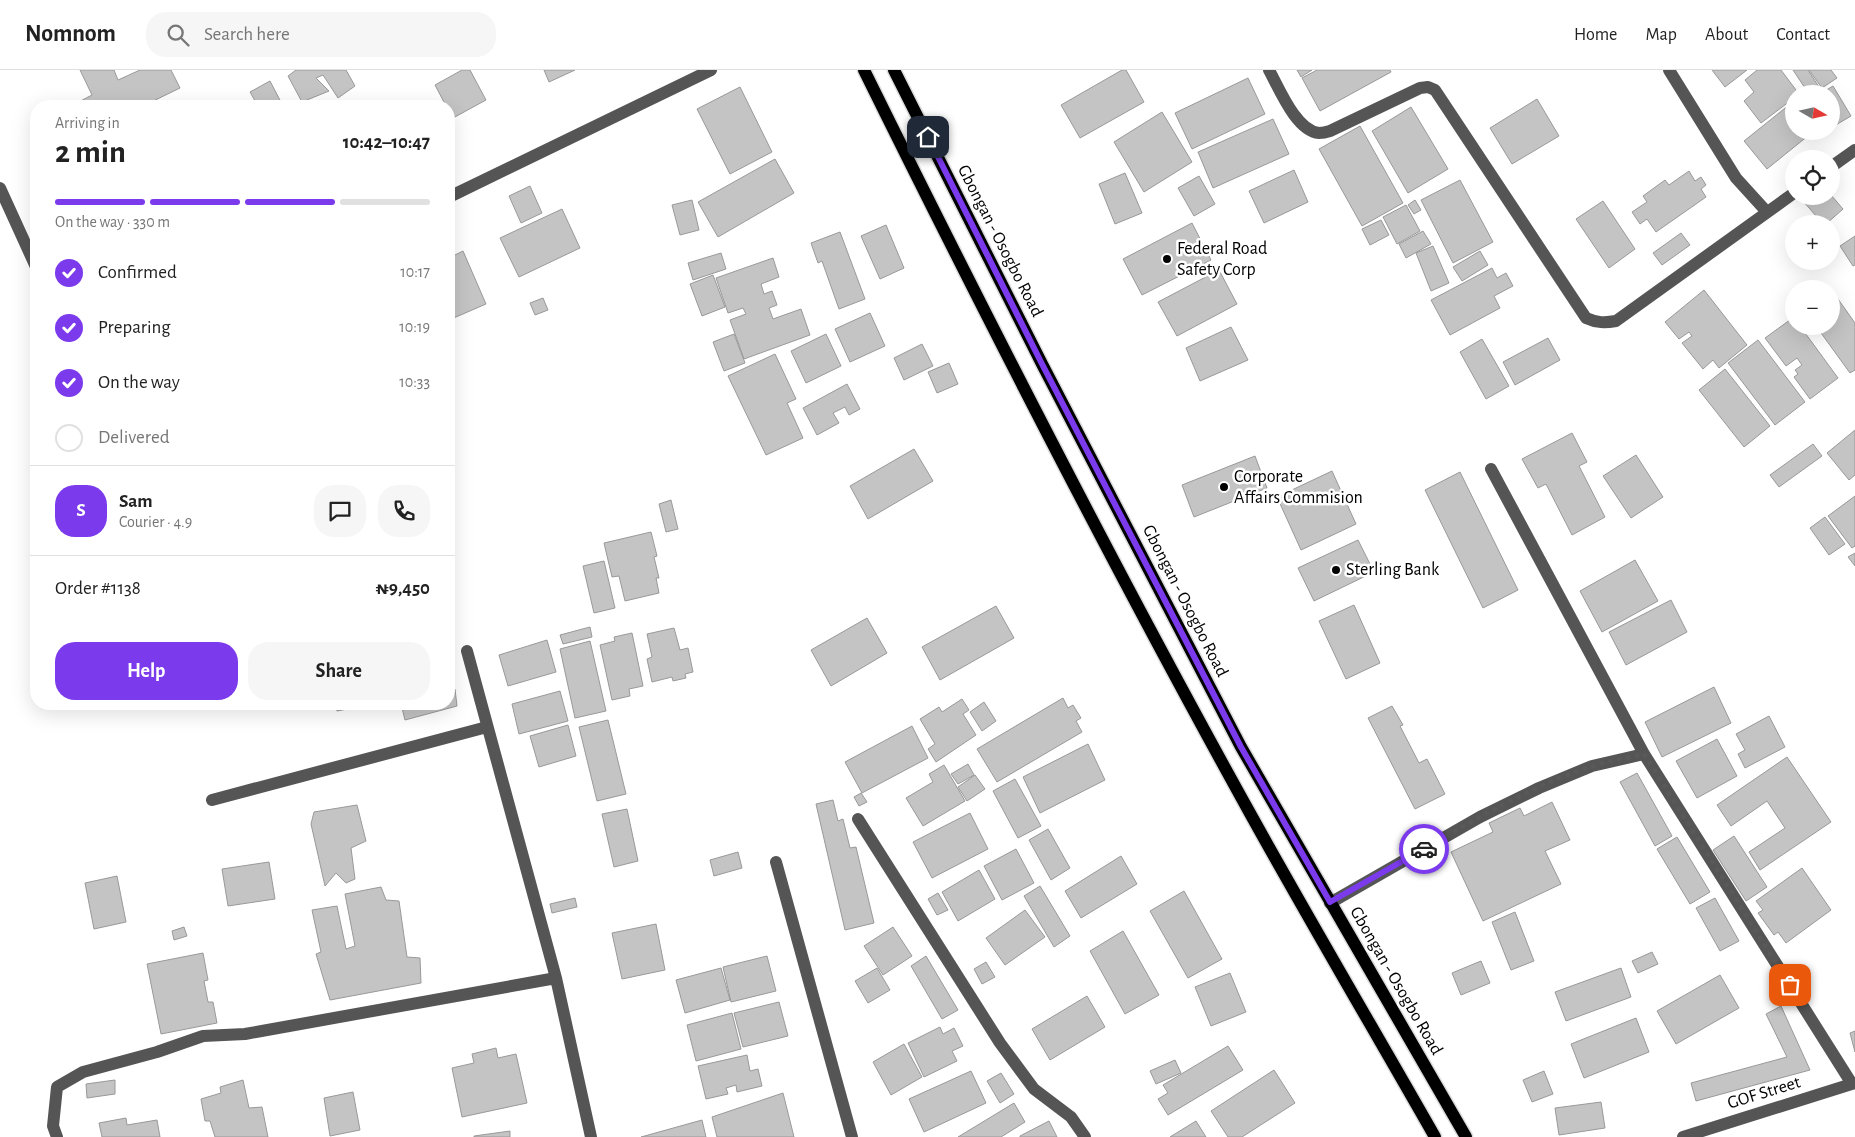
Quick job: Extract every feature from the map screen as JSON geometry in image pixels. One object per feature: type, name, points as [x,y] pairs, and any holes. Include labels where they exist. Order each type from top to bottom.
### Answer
[{"type":"main road","points":[[864,70],[949,242],[1095,526],[1251,814],[1435,1137]]},
{"type":"main road","name":"Gbongan - Osogbo Road","points":[[894,70],[1042,364],[1241,747],[1466,1137]]},
{"type":"street","points":[[455,194],[711,70]]},
{"type":"street","points":[[1269,70],[1292,112],[1309,130],[1319,133],[1330,131],[1420,88],[1428,87],[1435,90],[1586,318],[1594,322],[1606,323],[1616,321],[1785,199]]},
{"type":"street","points":[[1669,70],[1736,178],[1766,212]]},
{"type":"street","points":[[1840,161],[1855,150]]},
{"type":"street","points":[[0,188],[30,254]]},
{"type":"street","points":[[1491,469],[1644,754],[1854,1084]]},
{"type":"street","points":[[466,651],[556,978],[591,1137]]},
{"type":"street","points":[[212,800],[487,727]]},
{"type":"street","points":[[1330,902],[1480,817],[1539,788],[1592,766],[1644,754]]},
{"type":"street","points":[[858,819],[1000,1043],[1034,1089],[1070,1117],[1085,1137]]},
{"type":"street","points":[[776,862],[852,1137]]},
{"type":"street","points":[[57,1137],[53,1126],[58,1087],[83,1072],[158,1052],[203,1036],[245,1034],[556,978]]},
{"type":"street","name":"GOF Street","points":[[1683,1137],[1854,1084]]},
{"type":"building","points":[[80,70],[114,70],[118,80],[140,70],[171,70],[180,88],[155,100],[82,100],[92,95]]},
{"type":"building","points":[[296,70],[346,70],[355,86],[338,98],[323,75],[316,78],[329,91],[307,100],[301,100],[288,76]]},
{"type":"building","points":[[462,70],[470,70],[486,100],[455,117],[455,100],[443,100],[435,85]]},
{"type":"building","points":[[544,70],[575,70],[549,82]]},
{"type":"building","points":[[1122,70],[1126,70],[1144,102],[1080,138],[1061,105]]},
{"type":"building","points":[[1297,70],[1312,70],[1301,77]]},
{"type":"building","points":[[1317,70],[1390,70],[1391,72],[1320,111],[1302,78]]},
{"type":"building","points":[[1712,70],[1747,70],[1725,87]]},
{"type":"building","points":[[1757,70],[1781,70],[1792,85],[1785,85],[1785,105],[1761,123],[1744,101],[1754,92],[1745,80]]},
{"type":"building","points":[[1793,70],[1808,70],[1818,85],[1803,85]]},
{"type":"building","points":[[1809,70],[1831,70],[1837,78],[1826,85],[1820,85]]},
{"type":"building","points":[[1248,78],[1265,114],[1192,149],[1175,113]]},
{"type":"building","points":[[270,81],[280,100],[255,100],[250,92]]},
{"type":"building","points":[[740,87],[772,152],[730,174],[697,109]]},
{"type":"building","points":[[1840,98],[1851,116],[1840,122]]},
{"type":"building","points":[[1537,99],[1559,136],[1512,164],[1490,128]]},
{"type":"building","points":[[1411,107],[1448,169],[1408,193],[1372,131]]},
{"type":"building","points":[[1785,108],[1785,140],[1803,140],[1790,150],[1785,150],[1785,154],[1767,169],[1744,141]]},
{"type":"building","points":[[1162,112],[1192,162],[1144,192],[1114,142]]},
{"type":"building","points":[[1273,119],[1289,154],[1213,188],[1198,152]]},
{"type":"building","points":[[1360,126],[1403,203],[1362,226],[1319,149]]},
{"type":"building","points":[[775,159],[794,193],[718,237],[698,202]]},
{"type":"building","points":[[1294,170],[1308,202],[1264,223],[1249,191]]},
{"type":"building","points":[[1689,171],[1695,181],[1701,177],[1706,185],[1701,189],[1706,197],[1656,232],[1647,219],[1640,224],[1632,212],[1647,202],[1643,196],[1665,180],[1669,185]]},
{"type":"building","points":[[1125,173],[1142,213],[1115,224],[1099,184]]},
{"type":"building","points":[[1199,176],[1215,204],[1194,216],[1178,188]]},
{"type":"building","points":[[1460,180],[1493,242],[1453,263],[1421,200]]},
{"type":"building","points":[[530,186],[542,213],[521,223],[509,196]]},
{"type":"building","points":[[692,200],[699,230],[680,235],[672,205]]},
{"type":"building","points":[[1415,200],[1421,210],[1414,214],[1408,205]]},
{"type":"building","points":[[1603,201],[1635,249],[1609,268],[1576,219]]},
{"type":"building","points":[[1406,205],[1420,231],[1397,244],[1383,217]]},
{"type":"building","points":[[1806,205],[1840,205],[1843,209],[1836,215],[1815,215]]},
{"type":"building","points":[[562,209],[580,248],[519,277],[500,238]]},
{"type":"building","points":[[1381,220],[1389,235],[1370,245],[1362,229]]},
{"type":"building","name":"Federal Road Safety Corp","points":[[1192,223],[1211,260],[1142,295],[1123,259]]},
{"type":"building","points":[[886,225],[904,268],[880,279],[861,236]]},
{"type":"building","points":[[1423,231],[1431,244],[1406,258],[1399,244]]},
{"type":"building","points":[[840,232],[865,299],[839,309],[822,261],[818,263],[811,243]]},
{"type":"building","points":[[1681,233],[1690,245],[1662,265],[1653,253]]},
{"type":"building","points":[[1855,236],[1855,265],[1853,266],[1840,246]]},
{"type":"building","points":[[1433,246],[1449,283],[1431,291],[1416,253]]},
{"type":"building","points":[[463,251],[486,304],[455,317],[455,255]]},
{"type":"building","points":[[1480,251],[1488,265],[1462,281],[1453,267]]},
{"type":"building","points":[[721,253],[726,269],[693,280],[688,263]]},
{"type":"building","points":[[773,258],[779,277],[761,284],[764,294],[772,291],[777,305],[769,308],[773,319],[801,309],[810,335],[744,359],[730,320],[746,314],[743,308],[728,313],[716,278]]},
{"type":"building","points":[[1492,268],[1497,278],[1506,273],[1513,286],[1494,296],[1500,308],[1450,335],[1431,300]]},
{"type":"building","points":[[1219,270],[1237,304],[1177,336],[1158,302]]},
{"type":"building","points":[[713,275],[725,307],[702,316],[690,284]]},
{"type":"building","points":[[1704,290],[1747,345],[1719,368],[1713,360],[1703,369],[1682,343],[1692,336],[1689,332],[1679,339],[1665,322]]},
{"type":"building","points":[[543,298],[548,310],[535,315],[530,303]]},
{"type":"building","points":[[1840,302],[1855,323],[1855,370],[1850,373],[1823,335],[1840,335]]},
{"type":"building","points":[[870,313],[885,346],[850,362],[835,329]]},
{"type":"building","points":[[1785,324],[1785,335],[1807,335],[1838,378],[1810,399],[1794,377],[1798,374],[1795,370],[1802,365],[1797,358],[1786,366],[1765,338]]},
{"type":"building","points":[[1231,327],[1248,360],[1200,381],[1186,348]]},
{"type":"building","points":[[734,334],[745,363],[724,371],[713,342]]},
{"type":"building","points":[[826,334],[841,366],[806,383],[791,351]]},
{"type":"building","points":[[1548,338],[1560,360],[1515,385],[1503,362]]},
{"type":"building","points":[[1482,339],[1509,386],[1486,399],[1460,352]]},
{"type":"building","points":[[1758,340],[1805,402],[1775,425],[1728,363]]},
{"type":"building","points":[[922,344],[933,366],[904,380],[894,358]]},
{"type":"building","points":[[775,354],[796,399],[787,403],[803,438],[766,455],[728,376]]},
{"type":"building","points":[[949,363],[958,384],[937,393],[928,372]]},
{"type":"building","points":[[1725,369],[1770,426],[1744,447],[1699,390]]},
{"type":"building","points":[[847,384],[860,409],[849,415],[845,407],[833,413],[839,423],[817,435],[803,408]]},
{"type":"building","points":[[1855,430],[1855,475],[1849,480],[1827,453]]},
{"type":"building","points":[[1572,433],[1587,462],[1579,466],[1605,517],[1572,535],[1546,484],[1538,488],[1522,459]]},
{"type":"building","points":[[1813,444],[1822,456],[1779,487],[1770,475]]},
{"type":"building","points":[[914,449],[933,481],[868,519],[850,486]]},
{"type":"building","points":[[1636,455],[1663,497],[1631,518],[1603,476]]},
{"type":"building","name":"Corporate Affairs Commision","points":[[1255,456],[1267,488],[1194,517],[1182,485]]},
{"type":"building","points":[[1332,471],[1356,524],[1301,550],[1277,497]]},
{"type":"building","points":[[1460,472],[1518,590],[1483,608],[1425,490]]},
{"type":"building","points":[[1855,496],[1855,546],[1852,548],[1828,516]]},
{"type":"building","points":[[671,500],[678,529],[666,532],[659,504]]},
{"type":"building","points":[[1825,517],[1845,544],[1829,555],[1810,528]]},
{"type":"building","points":[[651,532],[657,556],[654,557],[659,578],[656,578],[659,593],[625,601],[619,576],[612,577],[604,543]]},
{"type":"building","name":"Sterling Bank","points":[[1358,540],[1374,572],[1314,601],[1298,568]]},
{"type":"building","points":[[1855,553],[1855,566],[1848,557]]},
{"type":"building","points":[[1635,560],[1658,601],[1602,632],[1580,591]]},
{"type":"building","points":[[604,561],[615,608],[594,613],[583,566]]},
{"type":"building","points":[[1671,600],[1687,632],[1626,665],[1609,632]]},
{"type":"building","points":[[1354,605],[1380,663],[1346,679],[1319,621]]},
{"type":"building","points":[[996,606],[1014,638],[940,680],[922,647]]},
{"type":"building","points":[[867,618],[887,653],[831,686],[811,650]]},
{"type":"building","points":[[590,627],[592,637],[563,644],[560,635]]},
{"type":"building","points":[[674,628],[680,650],[688,648],[693,672],[685,674],[686,678],[673,681],[672,677],[652,682],[647,659],[652,657],[647,634]]},
{"type":"building","points":[[632,633],[643,686],[629,689],[630,696],[612,700],[600,645],[615,641],[614,637]]},
{"type":"building","points":[[547,640],[556,672],[508,686],[499,655]]},
{"type":"building","points":[[590,641],[606,711],[575,718],[560,649]]},
{"type":"building","points":[[1714,687],[1731,723],[1662,757],[1645,722]]},
{"type":"building","points":[[455,689],[457,706],[455,707]]},
{"type":"building","points":[[560,691],[568,721],[519,734],[512,704]]},
{"type":"building","points":[[1063,698],[1068,708],[1073,705],[1081,718],[1076,721],[1082,732],[997,782],[977,749]]},
{"type":"building","points":[[962,699],[969,710],[963,714],[976,735],[936,762],[928,749],[935,744],[920,719],[939,707],[942,712]]},
{"type":"building","points":[[984,702],[996,721],[982,731],[970,712]]},
{"type":"building","points":[[1392,706],[1403,725],[1400,726],[1419,763],[1427,759],[1445,794],[1415,809],[1368,718]]},
{"type":"building","points":[[402,710],[442,710],[405,720]]},
{"type":"building","points":[[1769,716],[1785,747],[1745,768],[1738,754],[1745,750],[1736,734]]},
{"type":"building","points":[[608,720],[626,794],[597,801],[579,727]]},
{"type":"building","points":[[568,725],[576,756],[539,767],[530,736]]},
{"type":"building","points":[[912,726],[928,758],[862,793],[845,762]]},
{"type":"building","points":[[1717,739],[1737,776],[1697,798],[1676,761]]},
{"type":"building","points":[[1088,744],[1105,780],[1040,813],[1023,777]]},
{"type":"building","points":[[1787,757],[1831,822],[1760,870],[1749,852],[1785,828],[1767,801],[1731,826],[1717,805]]},
{"type":"building","points":[[968,764],[974,775],[958,784],[951,774]]},
{"type":"building","points":[[944,765],[965,801],[923,826],[906,798],[933,782],[929,774]]},
{"type":"building","points":[[1637,773],[1672,836],[1655,846],[1620,782]]},
{"type":"building","points":[[975,775],[985,789],[967,801],[958,787]]},
{"type":"building","points":[[1015,779],[1041,826],[1018,838],[993,791]]},
{"type":"building","points":[[861,793],[867,802],[859,806],[854,797]]},
{"type":"building","points":[[833,800],[838,821],[843,819],[850,848],[856,847],[874,923],[845,930],[816,804]]},
{"type":"building","points":[[1552,802],[1570,840],[1545,851],[1561,884],[1483,921],[1451,852],[1493,832],[1489,823],[1520,808],[1524,816]]},
{"type":"building","points":[[357,805],[366,841],[351,848],[355,879],[346,883],[336,873],[325,886],[311,824],[314,812]]},
{"type":"building","points":[[627,809],[638,861],[614,867],[602,814]]},
{"type":"building","points":[[970,813],[988,849],[932,878],[913,842]]},
{"type":"building","points":[[1048,829],[1070,868],[1051,880],[1029,840]]},
{"type":"building","points":[[1734,836],[1767,887],[1746,901],[1713,850]]},
{"type":"building","points":[[1677,837],[1710,892],[1690,904],[1657,849]]},
{"type":"building","points":[[1016,849],[1034,883],[1002,900],[984,866]]},
{"type":"building","points":[[738,852],[742,868],[714,876],[710,860]]},
{"type":"building","points":[[1121,856],[1137,884],[1081,918],[1065,891]]},
{"type":"building","points":[[269,862],[275,899],[228,906],[222,869]]},
{"type":"building","points":[[1802,868],[1831,910],[1786,943],[1778,932],[1774,935],[1758,913],[1763,910],[1756,901]]},
{"type":"building","points":[[979,870],[995,899],[958,921],[942,892]]},
{"type":"building","points":[[117,876],[126,922],[94,929],[85,883]]},
{"type":"building","points":[[1040,886],[1070,936],[1054,947],[1024,896]]},
{"type":"building","points":[[381,887],[386,900],[399,901],[407,957],[420,958],[421,983],[330,1000],[316,954],[321,952],[312,910],[337,906],[346,949],[355,946],[345,894]]},
{"type":"building","points":[[1184,891],[1222,959],[1188,978],[1150,911]]},
{"type":"building","points":[[938,893],[948,910],[937,915],[928,899]]},
{"type":"building","points":[[575,898],[577,907],[552,913],[550,904]]},
{"type":"building","points":[[1715,898],[1739,941],[1720,951],[1696,908]]},
{"type":"building","points":[[1025,910],[1045,937],[1005,965],[986,938]]},
{"type":"building","points":[[1515,912],[1534,961],[1511,970],[1492,922]]},
{"type":"building","points":[[656,924],[665,970],[622,979],[612,933]]},
{"type":"building","points":[[184,927],[187,936],[174,940],[172,931]]},
{"type":"building","points":[[893,927],[912,956],[883,975],[864,946]]},
{"type":"building","points":[[1123,931],[1159,995],[1125,1014],[1090,951]]},
{"type":"building","points":[[1652,952],[1658,964],[1638,973],[1632,961]]},
{"type":"building","points":[[203,953],[208,980],[204,981],[208,1002],[213,1002],[217,1023],[161,1034],[147,964]]},
{"type":"building","points":[[767,956],[776,991],[731,1002],[723,967]]},
{"type":"building","points":[[926,956],[958,1010],[942,1019],[911,966]]},
{"type":"building","points":[[1481,961],[1490,983],[1461,995],[1452,973]]},
{"type":"building","points":[[986,962],[995,977],[982,984],[974,969]]},
{"type":"building","points":[[721,968],[730,1000],[685,1013],[676,980]]},
{"type":"building","points":[[877,968],[890,990],[868,1003],[855,981]]},
{"type":"building","points":[[1621,968],[1631,997],[1566,1021],[1555,992]]},
{"type":"building","points":[[1230,973],[1246,1012],[1211,1026],[1195,987]]},
{"type":"building","points":[[1720,975],[1739,1008],[1676,1044],[1657,1011]]},
{"type":"building","points":[[1087,996],[1105,1027],[1050,1060],[1032,1029]]},
{"type":"building","points":[[779,1002],[788,1036],[743,1047],[734,1013]]},
{"type":"building","points":[[1781,1006],[1810,1070],[1696,1101],[1691,1083],[1787,1057],[1766,1014]]},
{"type":"building","points":[[732,1013],[741,1049],[696,1061],[687,1025]]},
{"type":"building","points":[[1636,1018],[1649,1052],[1584,1078],[1571,1044]]},
{"type":"building","points":[[940,1027],[943,1034],[954,1028],[963,1046],[952,1051],[957,1061],[924,1077],[908,1043]]},
{"type":"building","points":[[1855,1031],[1855,1052],[1850,1033]]},
{"type":"building","points":[[904,1044],[922,1077],[891,1095],[873,1062]]},
{"type":"building","points":[[1228,1046],[1243,1070],[1168,1115],[1158,1099],[1168,1093],[1163,1085]]},
{"type":"building","points":[[496,1048],[498,1058],[516,1054],[527,1103],[462,1117],[452,1068],[474,1063],[472,1054]]},
{"type":"building","points":[[747,1055],[750,1071],[758,1069],[762,1086],[737,1092],[736,1085],[726,1088],[728,1094],[706,1099],[698,1066]]},
{"type":"building","points":[[1175,1060],[1181,1073],[1156,1084],[1150,1071]]},
{"type":"building","points":[[1274,1070],[1295,1103],[1242,1137],[1228,1137],[1211,1111]]},
{"type":"building","points":[[971,1071],[986,1103],[924,1132],[909,1099]]},
{"type":"building","points":[[1544,1071],[1553,1094],[1532,1102],[1523,1080]]},
{"type":"building","points":[[1001,1073],[1014,1094],[1000,1103],[987,1081]]},
{"type":"building","points":[[115,1080],[115,1094],[87,1098],[86,1084]]},
{"type":"building","points":[[243,1080],[249,1108],[262,1107],[268,1137],[215,1137],[210,1121],[205,1121],[201,1099],[221,1093],[220,1087]]},
{"type":"building","points":[[353,1092],[360,1130],[330,1136],[324,1098]]},
{"type":"building","points":[[783,1093],[794,1137],[717,1137],[712,1117]]},
{"type":"building","points":[[1601,1102],[1605,1128],[1559,1135],[1555,1108]]},
{"type":"building","points":[[1014,1103],[1025,1122],[1001,1137],[958,1137]]},
{"type":"building","points":[[126,1118],[127,1125],[157,1120],[160,1137],[102,1137],[99,1123]]},
{"type":"building","points":[[702,1120],[706,1137],[641,1137]]},
{"type":"building","points":[[1049,1121],[1057,1137],[1020,1137],[1020,1136]]},
{"type":"building","points":[[1196,1121],[1206,1137],[1170,1137]]},
{"type":"building","points":[[510,1131],[510,1137],[474,1137],[474,1136]]},
{"type":"way so far","points":[[1424,849],[1480,817],[1539,788],[1592,766],[1644,754],[1790,985]]},
{"type":"place","name":"Federal Road Safety Corp","points":[[1167,259]]},
{"type":"place","name":"Corporate Affairs Commision","points":[[1224,487]]},
{"type":"place","name":"Sterling Bank","points":[[1336,570]]},
{"type":"route","points":[[928,137],[1042,364],[1241,747],[1330,902],[1424,849]]}]
